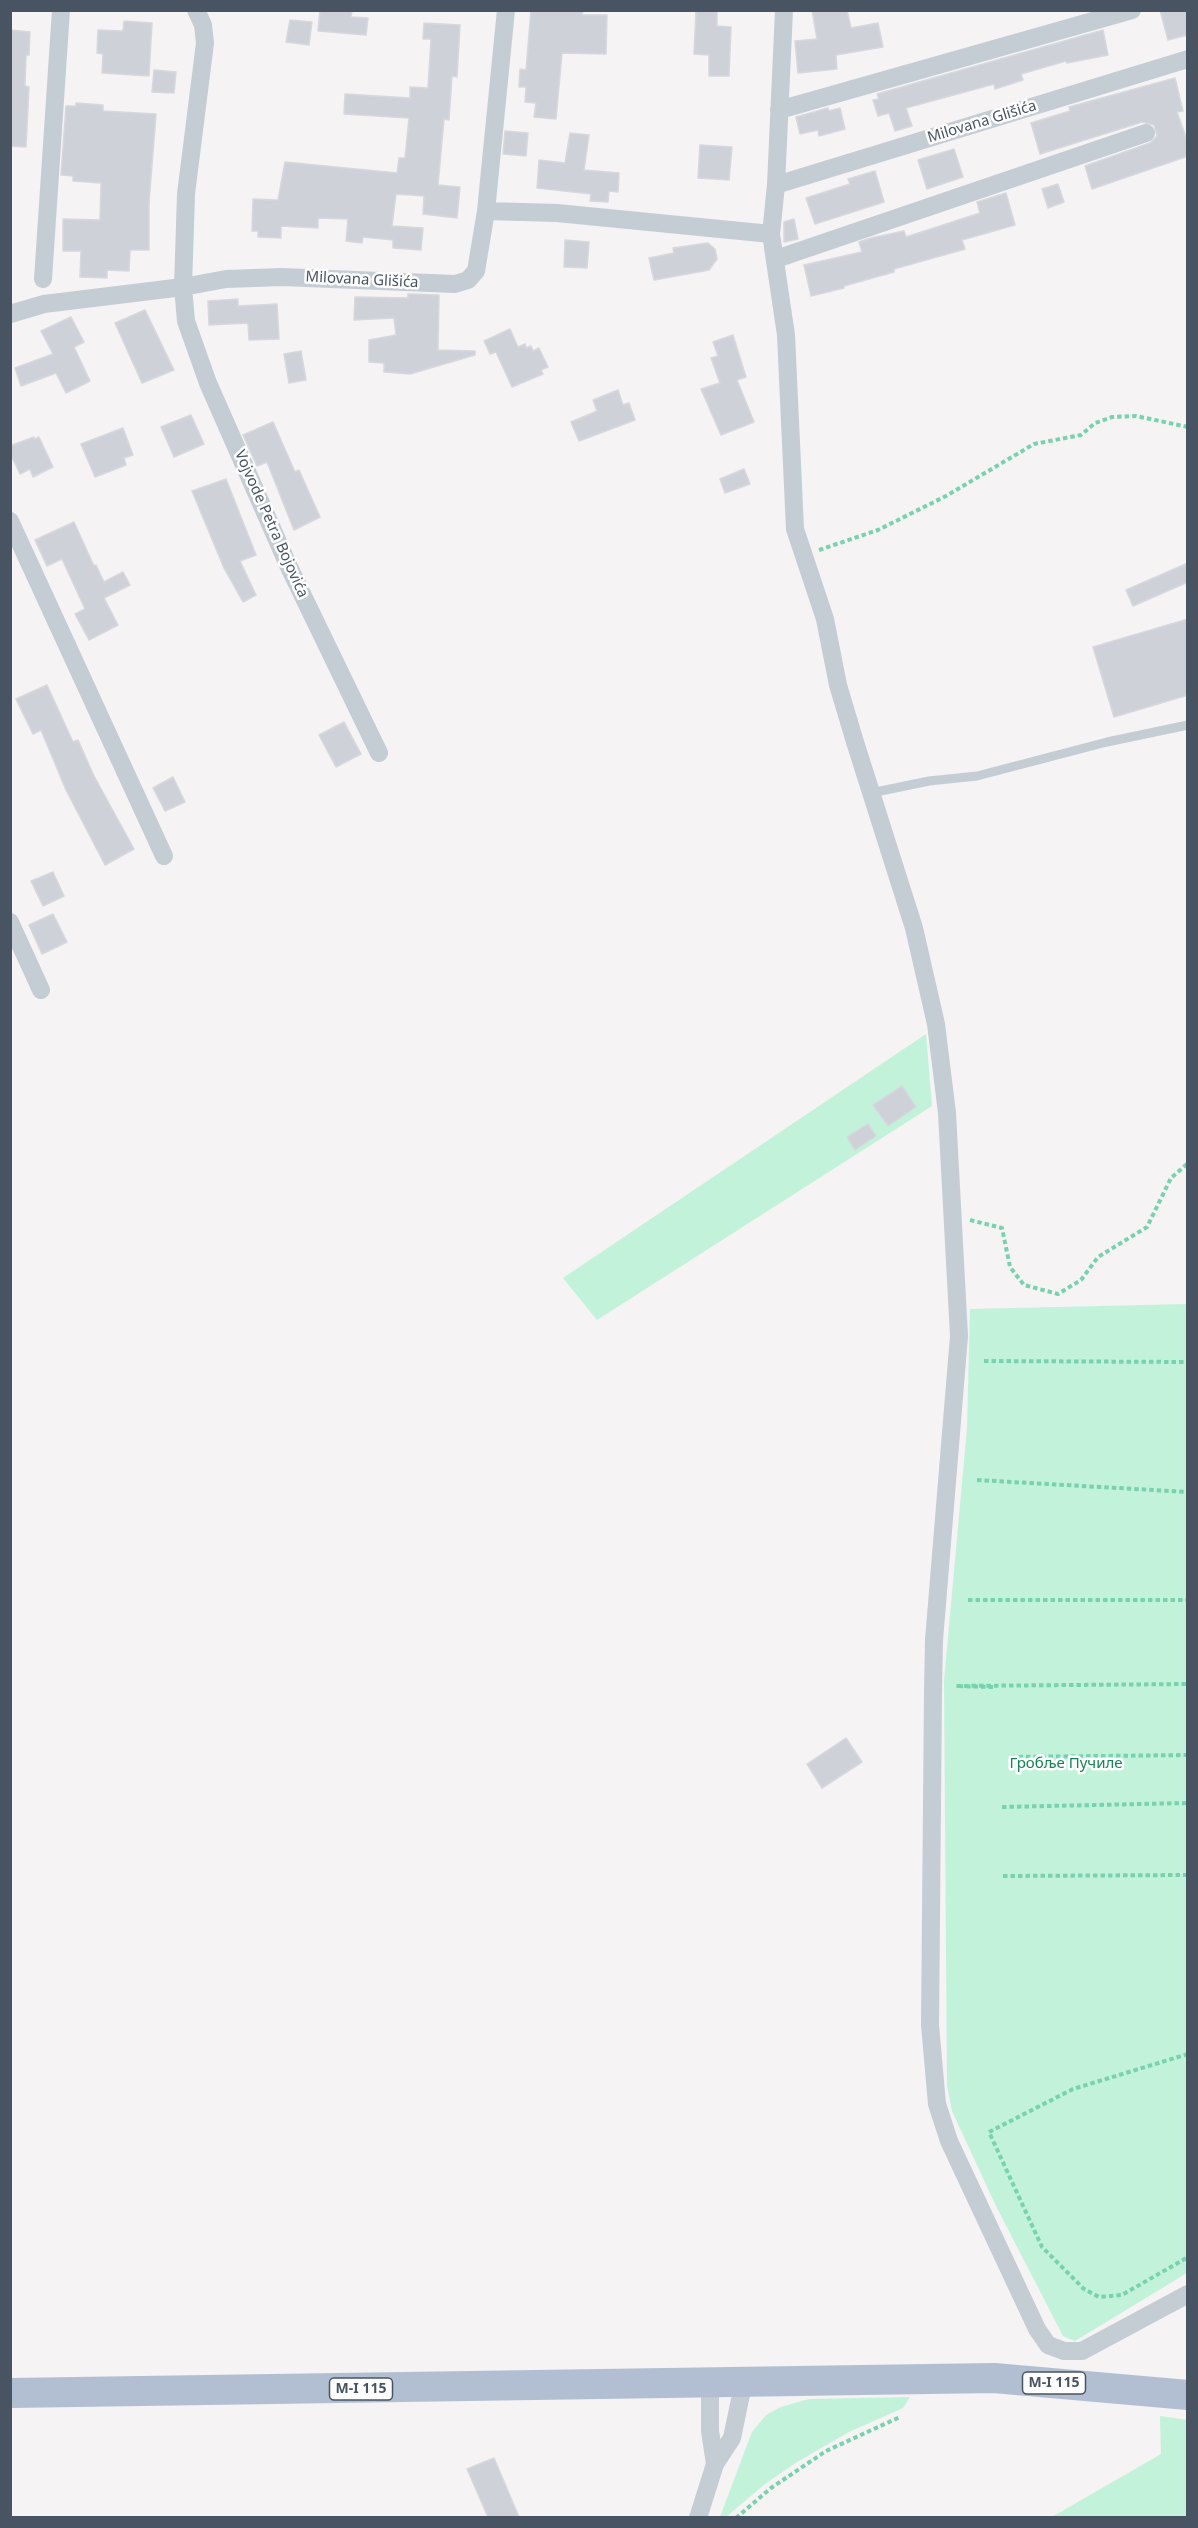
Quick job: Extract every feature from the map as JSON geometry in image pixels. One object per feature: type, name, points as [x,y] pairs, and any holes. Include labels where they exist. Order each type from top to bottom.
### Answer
[{"type":"main road","name":"M-I 115","points":[[10,2393],[232,2391],[744,2380],[994,2378],[1188,2395]]},
{"type":"street","points":[[43,279],[61,10]]},
{"type":"street","name":"Vojvode Petra Bojovića","points":[[196,10],[203,25],[205,43],[186,194],[183,287],[186,321],[208,383],[289,567],[380,753]]},
{"type":"street","name":"Milovana Glišića","points":[[183,287],[226,279],[282,276],[455,284],[468,280],[477,272],[486,211],[506,10]]},
{"type":"street","points":[[784,10],[776,185],[771,234],[786,335],[795,529],[802,556],[825,619],[838,685],[914,928],[936,1024],[947,1113],[959,1336],[934,1640],[930,2025],[937,2104],[949,2141],[1037,2329],[1048,2345],[1064,2350],[1082,2351],[1188,2294]]},
{"type":"street","points":[[779,110],[1132,10]]},
{"type":"street","name":"Milovana Glišića","points":[[776,185],[1188,59]]},
{"type":"street","points":[[776,259],[1146,133]]},
{"type":"street","points":[[486,211],[556,213],[771,234]]},
{"type":"street","points":[[10,314],[44,304],[183,287]]},
{"type":"street","points":[[10,521],[164,856]]},
{"type":"street","points":[[10,922],[41,990]]},
{"type":"street","points":[[698,2517],[715,2464],[732,2438],[744,2380]]},
{"type":"street","points":[[711,2381],[710,2431],[715,2464]]},
{"type":"lane","points":[[871,793],[929,781],[977,776],[1107,742],[1188,725]]},
{"type":"path","points":[[802,556],[878,530],[946,496],[1034,444],[1081,435],[1095,423],[1112,417],[1136,416],[1188,427]]},
{"type":"path","points":[[951,1215],[1002,1228],[1010,1267],[1024,1285],[1058,1294],[1082,1280],[1098,1257],[1147,1227],[1172,1178],[1188,1163]]},
{"type":"path","points":[[984,1361],[1188,1362]]},
{"type":"path","points":[[977,1480],[1188,1492]]},
{"type":"path","points":[[968,1600],[1188,1600]]},
{"type":"path","points":[[993,1687],[956,1686],[1188,1684]]},
{"type":"path","points":[[1011,1757],[1188,1755]]},
{"type":"path","points":[[1002,1807],[1188,1803]]},
{"type":"path","points":[[1004,1876],[1188,1875]]},
{"type":"path","points":[[1188,2054],[1073,2089],[989,2132],[1042,2247],[1084,2289],[1099,2297],[1122,2295],[1188,2257]]},
{"type":"path","points":[[736,2517],[771,2488],[826,2451],[900,2417]]},
{"type":"green space","points":[[926,1034],[932,1106],[597,1320],[563,1278]]},
{"type":"green space","name":"Гробље Пучиле","points":[[1187,1304],[1187,2273],[1075,2341],[1063,2336],[995,2204],[952,2111],[947,2085],[944,1681],[967,1428],[970,1309]]},
{"type":"green space","points":[[910,2397],[903,2408],[849,2432],[797,2462],[765,2484],[726,2517],[720,2517],[752,2432],[766,2415],[781,2407],[809,2399]]},
{"type":"green space","points":[[1160,2416],[1187,2420],[1187,2517],[1052,2517],[1161,2454]]},
{"type":"building","points":[[320,10],[352,10],[351,17],[368,18],[366,35],[318,31]]},
{"type":"building","points":[[531,10],[583,10],[582,15],[607,15],[606,54],[562,53],[556,119],[534,117],[536,103],[525,102],[526,87],[519,87],[520,69],[526,70]]},
{"type":"building","points":[[696,10],[717,10],[717,26],[731,27],[729,76],[709,76],[709,55],[694,54]]},
{"type":"building","points":[[812,10],[847,10],[851,28],[878,23],[883,47],[836,55],[837,69],[798,73],[795,41],[817,39]]},
{"type":"building","points":[[1160,10],[1188,10],[1188,35],[1168,40]]},
{"type":"building","points":[[290,20],[312,22],[309,45],[286,42]]},
{"type":"building","points":[[124,21],[152,23],[149,76],[102,73],[103,54],[97,53],[98,30],[123,31]]},
{"type":"building","points":[[424,23],[460,25],[457,77],[452,76],[449,120],[444,119],[438,185],[460,187],[457,218],[423,214],[424,196],[396,194],[392,226],[423,228],[421,250],[393,248],[393,240],[363,237],[362,243],[346,241],[348,219],[318,218],[318,228],[281,226],[281,238],[258,237],[258,231],[252,231],[253,199],[278,200],[285,162],[397,173],[399,158],[405,158],[409,118],[344,114],[345,94],[410,98],[410,87],[428,88],[431,39],[423,39]]},
{"type":"building","points":[[10,30],[30,32],[29,55],[26,55],[25,86],[29,87],[26,147],[10,146]]},
{"type":"building","points":[[1103,30],[1108,55],[1067,63],[1066,61],[1021,74],[1023,80],[995,89],[994,84],[906,108],[912,126],[895,131],[889,113],[878,116],[873,100],[879,99],[877,94]]},
{"type":"building","points":[[154,70],[176,72],[174,93],[152,92]]},
{"type":"building","points":[[1175,78],[1183,111],[1177,112],[1188,143],[1188,156],[1092,189],[1085,166],[1150,143],[1157,136],[1154,125],[1142,122],[1040,154],[1031,123],[1070,111],[1069,107]]},
{"type":"building","points":[[76,103],[103,105],[103,111],[156,114],[149,203],[149,250],[130,250],[129,271],[107,270],[107,278],[80,277],[81,251],[63,251],[63,219],[100,220],[101,183],[73,181],[73,176],[61,175],[66,106],[76,106]]},
{"type":"building","points":[[828,108],[829,111],[840,108],[845,129],[819,136],[818,130],[800,134],[796,117]]},
{"type":"building","points":[[505,131],[528,133],[526,156],[503,154]]},
{"type":"building","points":[[570,133],[589,135],[584,170],[619,173],[618,192],[609,191],[608,202],[590,201],[591,194],[537,188],[539,160],[565,163]]},
{"type":"building","points":[[700,145],[732,147],[729,180],[698,178]]},
{"type":"building","points":[[954,149],[963,177],[927,189],[918,160]]},
{"type":"building","points":[[875,171],[884,202],[815,224],[806,198],[850,184],[848,179]]},
{"type":"building","points":[[1058,184],[1064,202],[1048,208],[1042,189]]},
{"type":"building","points":[[1006,193],[1015,225],[962,240],[965,249],[894,269],[894,272],[844,286],[844,288],[811,296],[804,265],[862,252],[859,242],[871,238],[904,231],[906,237],[980,213],[977,202]]},
{"type":"building","points":[[794,219],[798,239],[784,242],[784,222]]},
{"type":"building","points":[[565,240],[589,242],[587,268],[564,267]]},
{"type":"building","points":[[708,243],[715,249],[717,259],[709,270],[654,280],[649,258],[674,253],[673,248]]},
{"type":"building","points":[[408,294],[439,295],[438,350],[475,351],[475,355],[410,374],[384,372],[384,363],[369,362],[369,340],[396,335],[394,318],[354,320],[355,297],[408,298]]},
{"type":"building","points":[[238,299],[238,306],[277,304],[279,339],[249,340],[248,323],[209,325],[208,301]]},
{"type":"building","points":[[145,310],[174,370],[142,383],[115,323]]},
{"type":"building","points":[[71,317],[84,342],[74,347],[90,381],[66,393],[56,373],[21,386],[15,368],[53,354],[41,331]]},
{"type":"building","points":[[510,329],[518,347],[525,344],[526,348],[531,346],[533,351],[539,348],[548,367],[541,370],[543,374],[512,387],[496,352],[490,354],[484,341]]},
{"type":"building","points":[[733,335],[746,377],[737,380],[754,422],[721,435],[701,389],[720,383],[711,358],[718,356],[713,342]]},
{"type":"building","points":[[301,351],[306,380],[289,383],[284,354]]},
{"type":"building","points":[[618,390],[623,405],[629,403],[635,420],[579,441],[571,422],[597,411],[593,400]]},
{"type":"building","points":[[191,415],[204,444],[174,457],[161,427]]},
{"type":"building","points":[[273,422],[295,472],[299,470],[320,517],[294,530],[267,462],[257,466],[243,435]]},
{"type":"building","points":[[123,428],[133,455],[124,458],[126,465],[95,477],[81,444]]},
{"type":"building","points":[[34,437],[35,439],[39,437],[53,467],[33,477],[30,469],[20,474],[10,453],[10,446]]},
{"type":"building","points":[[744,469],[750,484],[725,493],[720,479]]},
{"type":"building","points":[[226,479],[256,555],[240,561],[256,595],[243,602],[224,568],[192,491]]},
{"type":"building","points":[[74,522],[104,582],[123,572],[130,585],[104,598],[118,625],[89,640],[75,614],[85,609],[62,559],[47,566],[35,540]]},
{"type":"building","points":[[1188,563],[1188,582],[1133,606],[1126,590]]},
{"type":"building","points":[[1188,619],[1188,695],[1114,717],[1093,647]]},
{"type":"building","points":[[47,685],[73,742],[78,740],[94,776],[134,849],[105,865],[66,790],[41,730],[33,734],[16,699]]},
{"type":"building","points":[[344,722],[361,754],[336,767],[319,735]]},
{"type":"building","points":[[173,777],[185,802],[165,811],[153,788]]},
{"type":"building","points":[[53,872],[64,896],[43,906],[31,881]]},
{"type":"building","points":[[53,914],[67,942],[42,954],[29,925]]},
{"type":"building","points":[[902,1086],[916,1107],[888,1126],[873,1105]]},
{"type":"building","points":[[868,1124],[876,1136],[855,1150],[847,1137]]},
{"type":"building","points":[[846,1738],[862,1762],[822,1788],[807,1764]]},
{"type":"building","points":[[494,2458],[519,2517],[488,2517],[467,2469]]}]
